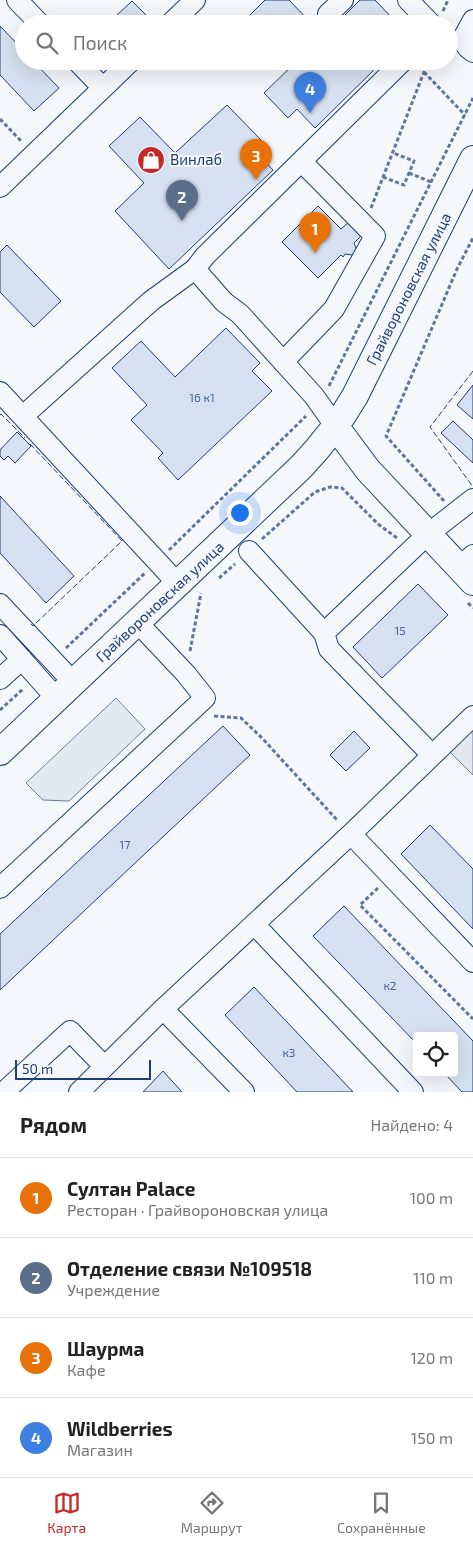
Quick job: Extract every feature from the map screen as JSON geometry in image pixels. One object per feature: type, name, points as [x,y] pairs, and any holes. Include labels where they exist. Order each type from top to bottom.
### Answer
[{"type":"main road","name":"Грайвороновская улица","points":[[0,752],[301,467],[336,427],[356,396],[473,159]]},
{"type":"main road","points":[[336,427],[368,470],[428,534],[468,568]]},
{"type":"street","points":[[17,0],[31,15]]},
{"type":"street","points":[[179,15],[195,0]]},
{"type":"street","points":[[328,14],[343,0]]},
{"type":"street","points":[[408,0],[422,15]]},
{"type":"street","points":[[461,42],[473,20]]},
{"type":"street","points":[[85,70],[103,88]]},
{"type":"street","points":[[0,187],[122,70]]},
{"type":"street","points":[[22,416],[150,301],[195,269],[205,256],[394,70]]},
{"type":"street","points":[[283,362],[334,309],[375,236],[302,162]]},
{"type":"street","points":[[195,269],[224,302],[240,314],[314,396],[336,427]]},
{"type":"street","points":[[2,398],[22,416],[178,584]]},
{"type":"street","points":[[324,633],[428,534],[473,500]]},
{"type":"street","points":[[249,551],[324,633],[329,649],[432,755]]},
{"type":"street","points":[[0,604],[65,691]]},
{"type":"street","points":[[0,888],[205,698],[186,674],[138,622]]},
{"type":"street","points":[[0,635],[22,659],[65,691]]},
{"type":"street","points":[[0,679],[22,659]]},
{"type":"street","points":[[81,1091],[104,1066],[351,834],[473,716]]},
{"type":"street","points":[[351,834],[473,962]]},
{"type":"street","points":[[254,924],[413,1092]]},
{"type":"street","points":[[164,1009],[244,1092]]},
{"type":"street","points":[[4,1092],[70,1031],[104,1066]]},
{"type":"path","points":[[364,225],[424,72],[464,115]]},
{"type":"path","points":[[335,373],[473,98]]},
{"type":"path","points":[[0,119],[34,154]]},
{"type":"path","points":[[383,177],[404,185],[414,161],[393,152]]},
{"type":"path","points":[[409,173],[431,182]]},
{"type":"path","points":[[454,515],[437,492],[386,436],[473,238]]},
{"type":"path","points":[[214,582],[314,492],[330,487],[342,488]]},
{"type":"path","points":[[186,674],[200,594],[208,588]]},
{"type":"path","points":[[200,703],[213,716],[241,718],[351,834]]},
{"type":"path","points":[[391,876],[360,905],[473,1019]]},
{"type":"shaded area","points":[[116,698],[145,729],[69,801],[43,800],[26,783]]},
{"type":"shaded area","points":[[473,729],[473,775],[450,752]]},
{"type":"building","points":[[265,0],[289,0],[303,15],[250,15]]},
{"type":"building","points":[[360,0],[375,0],[389,15],[345,15]]},
{"type":"building","points":[[132,1],[146,15],[117,15]]},
{"type":"building","points":[[0,26],[15,42],[15,70],[42,70],[59,88],[34,111],[0,75]]},
{"type":"building","points":[[288,70],[374,70],[315,128],[297,109],[288,118],[264,93]]},
{"type":"building","points":[[227,105],[262,141],[253,149],[273,170],[169,269],[115,211],[144,183],[109,146],[140,117],[175,153]]},
{"type":"building","points":[[318,206],[341,229],[349,222],[362,235],[354,243],[357,251],[352,255],[345,254],[343,257],[341,255],[318,278],[282,242]]},
{"type":"building","points":[[7,245],[61,301],[34,327],[0,292],[0,252]]},
{"type":"building","points":[[226,328],[260,363],[252,371],[272,391],[178,480],[158,458],[163,453],[131,420],[147,405],[112,368],[141,341],[175,377]]},
{"type":"building","points":[[473,385],[473,419],[457,405]]},
{"type":"building","points":[[453,421],[473,440],[473,463],[441,433]]},
{"type":"building","points":[[17,432],[31,446],[15,463],[8,456],[4,460],[0,456],[0,450]]},
{"type":"building","points":[[0,496],[74,576],[46,603],[0,553]]},
{"type":"building","points":[[418,584],[448,615],[382,678],[353,647]]},
{"type":"building","points":[[223,726],[250,755],[0,990],[0,934]]},
{"type":"building","points":[[354,731],[370,748],[346,771],[330,755]]},
{"type":"building","points":[[430,825],[473,869],[473,929],[401,854]]},
{"type":"building","points":[[344,906],[473,1041],[473,1092],[462,1092],[448,1077],[458,1077],[458,1032],[413,1032],[413,1040],[313,936]]},
{"type":"building","points":[[254,987],[353,1092],[297,1092],[225,1015]]},
{"type":"building","points":[[163,1071],[182,1092],[143,1092]]},
{"type":"fence","points":[[473,371],[430,427],[473,487]]},
{"type":"fence","points":[[0,415],[25,438]]},
{"type":"fence","points":[[30,444],[122,541],[33,626],[31,624]]},
{"type":"place","name":"Wildberries","points":[[310,113]]},
{"type":"place","name":"Винлаб","points":[[151,160]]},
{"type":"place","name":"Шаурма","points":[[256,180]]},
{"type":"place","name":"Отделение связи №109518","points":[[182,221]]},
{"type":"place","name":"Султан Palace","points":[[315,253]]}]
